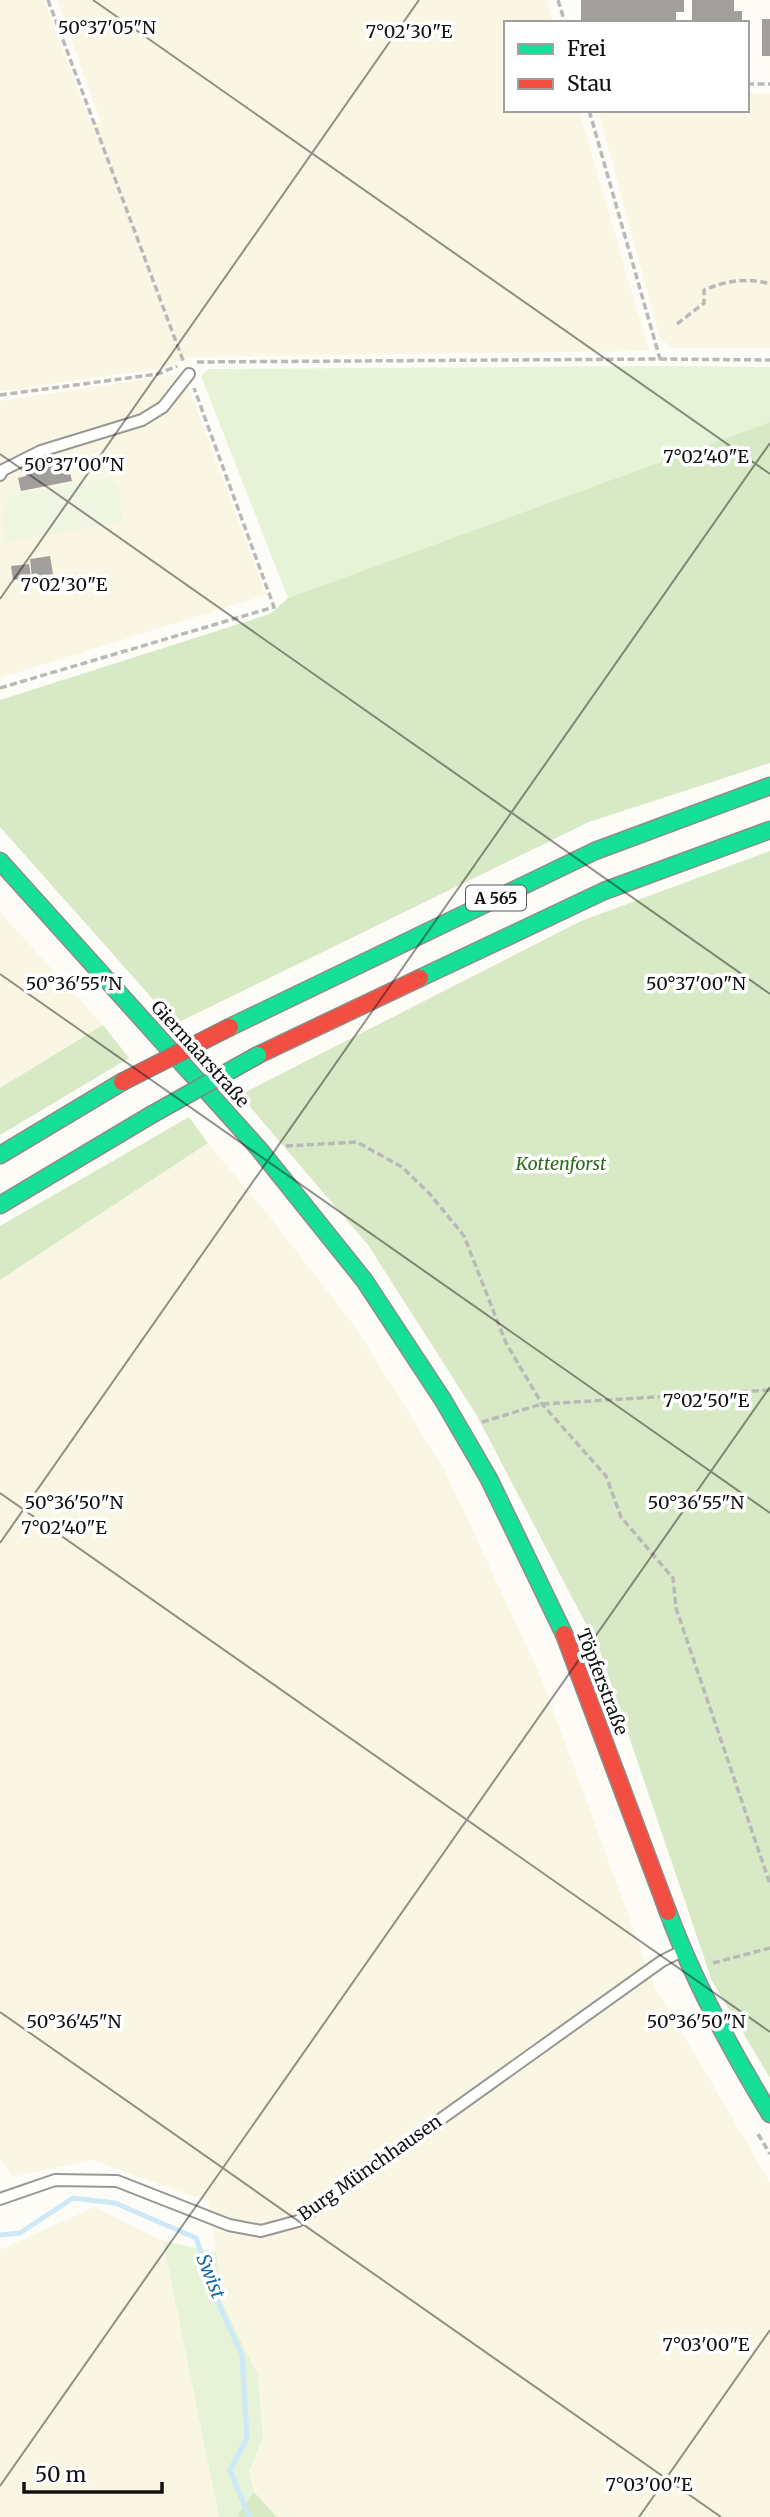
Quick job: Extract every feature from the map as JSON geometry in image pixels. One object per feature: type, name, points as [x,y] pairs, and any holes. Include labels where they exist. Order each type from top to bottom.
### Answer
[{"type":"main road","name":"A 565","points":[[0,1155],[122,1082],[595,851],[770,786]]},
{"type":"main road","name":"A 565","points":[[0,1205],[150,1115],[258,1055],[604,891],[770,830]]},
{"type":"main road","name":"Giermaarstraße","points":[[0,861],[266,1157],[364,1280]]},
{"type":"main road","name":"Töpferstraße","points":[[364,1280],[443,1400],[489,1479],[567,1641],[682,1950],[748,2078],[770,2114]]},
{"type":"lane","points":[[1,472],[41,451],[142,420],[163,407],[189,374]]},
{"type":"lane","name":"Burg Münchhausen","points":[[0,2199],[55,2180],[117,2181],[229,2225],[261,2231],[298,2221],[662,1961],[682,1950]]},
{"type":"path","points":[[0,688],[274,607],[48,0]]},
{"type":"path","points":[[558,0],[564,21]]},
{"type":"path","points":[[749,84],[770,84]]},
{"type":"path","points":[[590,112],[660,359]]},
{"type":"path","points":[[677,324],[704,303],[704,290],[723,282],[741,279],[770,284]]},
{"type":"path","points":[[0,395],[158,374],[185,362],[770,360]]},
{"type":"path","points":[[266,1157],[279,1147],[357,1142],[402,1167],[429,1193],[464,1236],[506,1343],[542,1404],[606,1476],[621,1517],[673,1578],[676,1608],[770,1884]]},
{"type":"path","points":[[459,1429],[542,1404],[770,1390]]},
{"type":"path","points":[[691,1969],[770,1948]]},
{"type":"shaded area","points":[[0,0],[44,0],[91,124],[101,122],[57,0],[547,0],[552,21],[504,21],[504,112],[580,112],[649,351],[192,357],[157,369],[0,391]]},
{"type":"shaded area","points":[[749,93],[770,93],[770,348],[674,348],[660,339],[599,112],[749,112]]},
{"type":"shaded area","points":[[180,374],[187,383],[266,595],[0,678],[0,401]]},
{"type":"shaded area","points":[[0,912],[103,1025],[0,1088]]},
{"type":"shaded area","points":[[208,1143],[270,1217],[356,1328],[445,1471],[541,1677],[654,1985],[770,2182],[770,2517],[277,2517],[254,2492],[249,2473],[263,2438],[258,2375],[222,2302],[209,2202],[92,2160],[12,2177],[0,2159],[0,1280]]},
{"type":"shaded area","points":[[94,2207],[163,2241],[219,2517],[0,2517],[0,2250]]},
{"type":"green space","points":[[770,367],[770,422],[288,598],[201,376],[209,369]]},
{"type":"green space","points":[[770,422],[770,763],[589,822],[175,1024],[0,827],[0,700],[270,614],[288,598]]},
{"type":"green space","points":[[111,479],[118,486],[123,522],[4,543],[3,509],[10,495]]},
{"type":"green space","name":"Kottenforst","points":[[770,851],[770,2078],[712,1981],[600,1651],[476,1414],[368,1245],[240,1095],[581,921]]},
{"type":"green space","points":[[103,1025],[129,1058],[0,1135],[0,1088]]},
{"type":"green space","points":[[189,1117],[208,1143],[0,1280],[0,1226]]},
{"type":"green space","points":[[163,2241],[216,2252],[222,2302],[258,2375],[263,2438],[249,2472],[254,2492],[236,2517],[219,2517]]},
{"type":"green space","points":[[254,2492],[277,2517],[236,2517]]},
{"type":"building","points":[[581,0],[684,0],[684,12],[676,12],[676,21],[581,21]]},
{"type":"building","points":[[692,0],[734,0],[734,11],[742,11],[742,21],[692,21]]},
{"type":"building","points":[[762,19],[770,19],[770,56],[762,56]]},
{"type":"building","points":[[61,463],[62,466],[68,464],[72,481],[21,491],[18,478],[26,476],[25,471]]},
{"type":"building","points":[[50,556],[53,574],[32,577],[30,559]]},
{"type":"building","points":[[29,564],[31,577],[13,580],[11,566]]},
{"type":"waterway","name":"Swist","points":[[0,2235],[20,2233],[73,2198],[115,2203],[196,2238],[219,2305],[242,2355],[247,2438],[230,2470],[249,2517]]},
{"type":"traffic: fast","points":[[230,1027],[595,851],[770,786]]},
{"type":"traffic: fast","points":[[420,978],[604,891],[770,830]]},
{"type":"traffic: fast","points":[[0,861],[259,1149],[364,1280],[443,1400],[489,1479],[564,1634]]},
{"type":"traffic: fast","points":[[151,1115],[258,1055]]},
{"type":"traffic: fast","points":[[0,1155],[122,1082]]},
{"type":"traffic: fast","points":[[0,1205],[151,1115]]},
{"type":"traffic: fast","points":[[668,1912],[714,2015],[770,2114]]},
{"type":"traffic: jam","points":[[258,1055],[420,978]]},
{"type":"traffic: jam","points":[[122,1082],[230,1027]]},
{"type":"traffic: jam","points":[[564,1634],[668,1912]]}]
